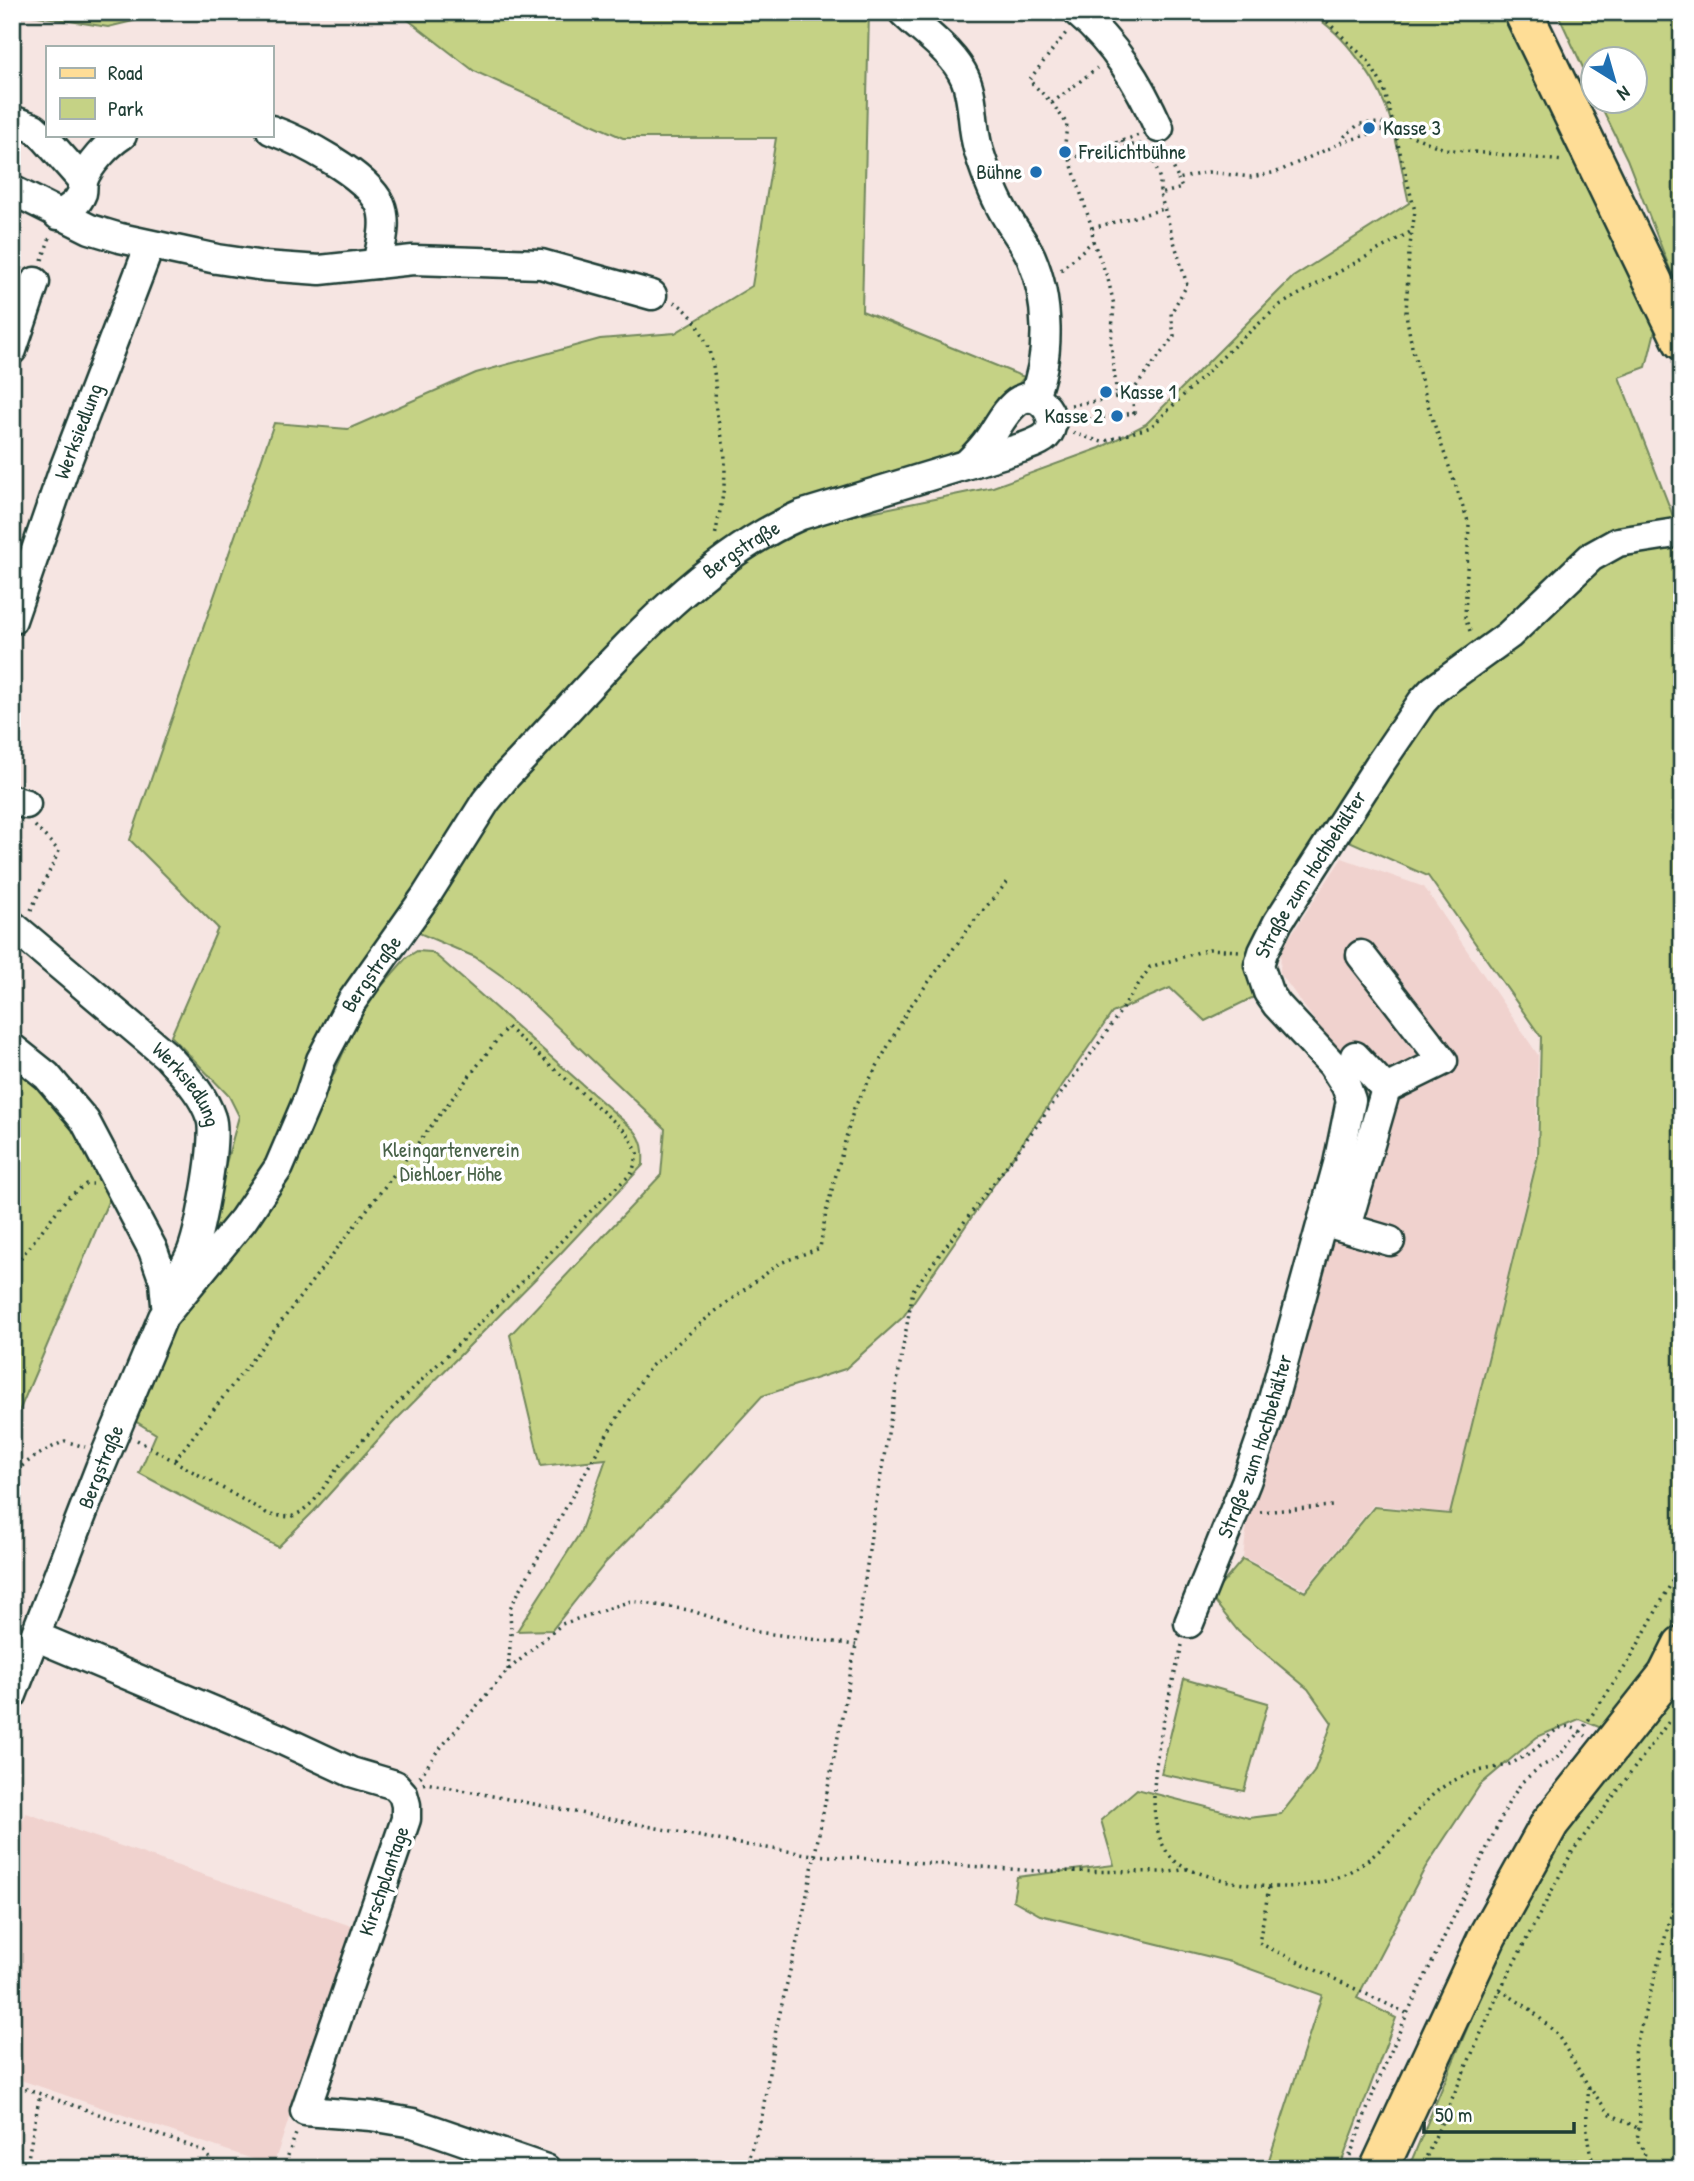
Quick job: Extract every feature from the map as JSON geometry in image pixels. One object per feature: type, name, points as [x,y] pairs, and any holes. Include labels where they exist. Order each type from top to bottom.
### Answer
[{"type":"main road","points":[[1523,12],[1682,341]]},
{"type":"main road","points":[[1379,2169],[1494,1924],[1550,1823],[1667,1675],[1682,1645]]},
{"type":"street","points":[[903,12],[946,51],[965,78],[978,150],[999,204],[1032,260],[1041,293],[1044,364],[1041,380],[1046,414]]},
{"type":"street","points":[[1078,14],[1115,52],[1140,87],[1159,128]]},
{"type":"street","points":[[12,120],[34,128],[83,181]]},
{"type":"street","points":[[273,131],[298,141],[330,160],[380,203],[383,225],[377,264]]},
{"type":"street","points":[[58,215],[76,202],[82,193],[83,181],[103,152],[121,136]]},
{"type":"street","points":[[12,190],[90,229],[217,259],[320,270],[438,260],[541,264],[652,295]]},
{"type":"street","name":"Werksiedlung","points":[[12,621],[64,469],[150,245]]},
{"type":"street","points":[[12,350],[35,282]]},
{"type":"street","points":[[967,464],[1019,400],[1029,397],[1046,414]]},
{"type":"street","name":"Bergstraße","points":[[12,1695],[100,1468],[165,1311],[243,1220],[279,1167],[321,1060],[352,1002],[432,886],[486,801],[507,775],[650,625],[704,577],[770,528],[801,515],[1035,443],[1045,437],[1046,414]]},
{"type":"street","name":"Straße zum Hochbehälter","points":[[1189,1623],[1236,1508],[1334,1224],[1338,1164],[1351,1100],[1346,1086],[1332,1064],[1268,992],[1259,965],[1263,952],[1278,922],[1422,702],[1433,690],[1509,635],[1591,557],[1618,542],[1682,532]]},
{"type":"street","name":"Werksiedlung","points":[[16,928],[167,1056],[189,1080],[210,1114],[213,1146],[193,1249],[174,1284],[165,1311]]},
{"type":"street","points":[[1361,955],[1443,1061],[1386,1089],[1334,1224],[1390,1241]]},
{"type":"street","points":[[12,1048],[47,1076],[85,1121],[160,1269],[164,1281],[165,1311]]},
{"type":"street","points":[[1355,1056],[1386,1089]]},
{"type":"street","name":"Kirschplantage","points":[[35,1636],[278,1738],[351,1772],[386,1780],[403,1794],[407,1805],[406,1819],[305,2111]]},
{"type":"street","points":[[305,2111],[371,2116],[413,2123],[546,2169]]},
{"type":"path","points":[[1317,12],[1368,61],[1384,88],[1415,211],[1407,275],[1406,314],[1430,412],[1469,524],[1465,617],[1479,656]]},
{"type":"path","points":[[1078,14],[1028,80],[1052,103],[1067,124],[1065,144],[1092,229],[1093,241],[1108,279],[1114,304],[1111,343],[1117,397],[1112,398]]},
{"type":"path","points":[[1052,103],[1115,52]]},
{"type":"path","points":[[1341,143],[1350,130],[1359,124],[1381,123],[1444,149],[1594,162]]},
{"type":"path","points":[[1178,179],[1208,172],[1251,177],[1277,172],[1341,143],[1392,127]]},
{"type":"path","points":[[1070,159],[1159,128],[1182,188],[1160,194]]},
{"type":"path","points":[[1120,415],[1134,413],[1132,392],[1174,336],[1171,313],[1187,285],[1148,144],[1123,146],[1122,141]]},
{"type":"path","points":[[1092,229],[1164,209]]},
{"type":"path","points":[[35,282],[58,215]]},
{"type":"path","points":[[1046,414],[1101,442],[1151,427],[1280,305],[1412,231]]},
{"type":"path","points":[[1041,293],[1052,279],[1093,241]]},
{"type":"path","points":[[652,295],[681,306],[690,313],[698,325],[716,379],[715,401],[725,444],[726,468],[714,542],[704,577]]},
{"type":"path","points":[[1046,414],[1104,400]]},
{"type":"path","points":[[1046,414],[1114,416]]},
{"type":"path","points":[[16,928],[59,851],[36,829],[19,802]]},
{"type":"path","points":[[508,1670],[512,1634],[510,1608],[611,1429],[650,1367],[780,1263],[820,1248],[826,1212],[854,1108],[909,1007],[1009,880]]},
{"type":"path","points":[[745,2169],[762,2116],[776,2029],[801,1925],[856,1645],[874,1514],[913,1290],[1102,1039],[1150,967],[1209,949],[1263,952]]},
{"type":"path","points":[[151,1448],[251,1507],[270,1515],[290,1517],[302,1512],[384,1416],[632,1173],[638,1153],[633,1141],[507,1027],[175,1460]]},
{"type":"path","points":[[12,1269],[67,1198],[86,1184],[122,1190]]},
{"type":"path","points":[[12,1476],[43,1451],[65,1441],[84,1445],[100,1468]]},
{"type":"path","points":[[1236,1508],[1259,1512],[1332,1506]]},
{"type":"path","points":[[403,1794],[423,1775],[436,1753],[508,1670],[562,1624],[631,1601],[689,1610],[757,1632],[856,1645]]},
{"type":"path","points":[[1189,1623],[1157,1752],[1154,1776],[1155,1813],[1161,1841],[1171,1857],[1186,1869],[1220,1879],[1269,1888],[1322,1882],[1347,1872],[1366,1860],[1386,1843],[1422,1803],[1445,1786],[1472,1773],[1514,1763],[1537,1747],[1553,1730],[1569,1727],[1581,1731],[1605,1751]]},
{"type":"path","points":[[1421,2169],[1500,1990],[1572,1852],[1674,1715]]},
{"type":"path","points":[[403,1794],[426,1783],[739,1844],[814,1855],[1037,1871],[1170,1872],[1186,1869]]},
{"type":"path","points":[[1642,2169],[1645,2152],[1637,2140],[1639,2129],[1634,2053],[1682,1875]]},
{"type":"path","points":[[1269,1888],[1259,1943],[1406,2014]]},
{"type":"path","points":[[1500,1990],[1530,2009],[1557,2034],[1589,2087],[1609,2113],[1639,2129]]},
{"type":"path","points":[[12,2084],[205,2151],[219,2169]]},
{"type":"path","points":[[1589,2087],[1586,2118],[1588,2151],[1596,2169]]},
{"type":"path","points":[[26,2169],[40,2094]]},
{"type":"path","points":[[283,2169],[305,2111]]},
{"type":"shaded area","points":[[1342,858],[1424,887],[1538,1055],[1536,1158],[1450,1513],[1373,1505],[1305,1589],[1243,1557],[1252,1487],[1368,1094],[1280,973],[1281,950]]},
{"type":"shaded area","points":[[26,1813],[354,1927],[273,2166],[12,2077],[12,1848]]},
{"type":"green space","points":[[12,12],[171,12],[108,27]]},
{"type":"green space","points":[[398,12],[869,12],[862,311],[1024,377],[962,458],[787,529],[993,487],[1100,448],[1146,424],[1293,277],[1409,203],[1393,129],[1373,80],[1342,40],[1306,12],[1519,12],[1660,311],[1646,367],[1619,377],[1675,521],[1682,525],[1682,1625],[1661,1664],[1604,1729],[1579,1719],[1537,1737],[1480,1785],[1425,1868],[1357,1998],[1396,2018],[1339,2169],[1266,2169],[1322,1995],[1231,1962],[1040,1915],[1013,1900],[1017,1877],[1114,1865],[1101,1820],[1137,1789],[1249,1818],[1281,1814],[1314,1772],[1332,1723],[1308,1689],[1238,1631],[1211,1597],[1243,1559],[1305,1592],[1374,1507],[1450,1514],[1538,1156],[1541,1037],[1428,876],[1327,831],[1258,995],[1205,1021],[1170,988],[1112,1013],[903,1317],[845,1369],[762,1396],[674,1493],[606,1562],[552,1630],[517,1631],[580,1533],[606,1459],[541,1466],[510,1335],[661,1175],[665,1129],[509,981],[475,957],[419,933],[432,901],[491,813],[666,621],[776,515],[501,766],[271,1162],[212,1245],[205,1240],[239,1116],[229,1096],[171,1036],[218,928],[130,840],[274,423],[348,429],[476,373],[600,339],[675,333],[752,286],[776,138],[623,138],[474,71]]},
{"type":"green space","points":[[1557,12],[1682,12],[1682,300],[1627,159],[1606,116],[1648,116],[1648,46],[1578,46],[1578,57]]},
{"type":"green space","name":"Kleingartenverein Diehloer Höhe","points":[[417,951],[431,952],[439,958],[634,1130],[642,1146],[643,1165],[559,1255],[393,1423],[278,1547],[139,1473],[156,1434],[135,1421],[167,1337],[193,1298],[293,1166],[356,1024],[379,989],[407,957]]},
{"type":"green space","points":[[12,1058],[45,1085],[113,1190],[12,1428]]},
{"type":"green space","points":[[1682,1678],[1682,2169],[1408,2169],[1503,1943],[1562,1835]]},
{"type":"green space","points":[[1184,1679],[1268,1703],[1244,1791],[1161,1774]]},
{"type":"place","name":"Kasse 3","points":[[1369,128]]},
{"type":"place","name":"Freilichtbühne","points":[[1065,152]]},
{"type":"place","name":"Bühne","points":[[1036,172]]},
{"type":"place","name":"Kasse 1","points":[[1106,392]]},
{"type":"place","name":"Kasse 2","points":[[1117,416]]}]
